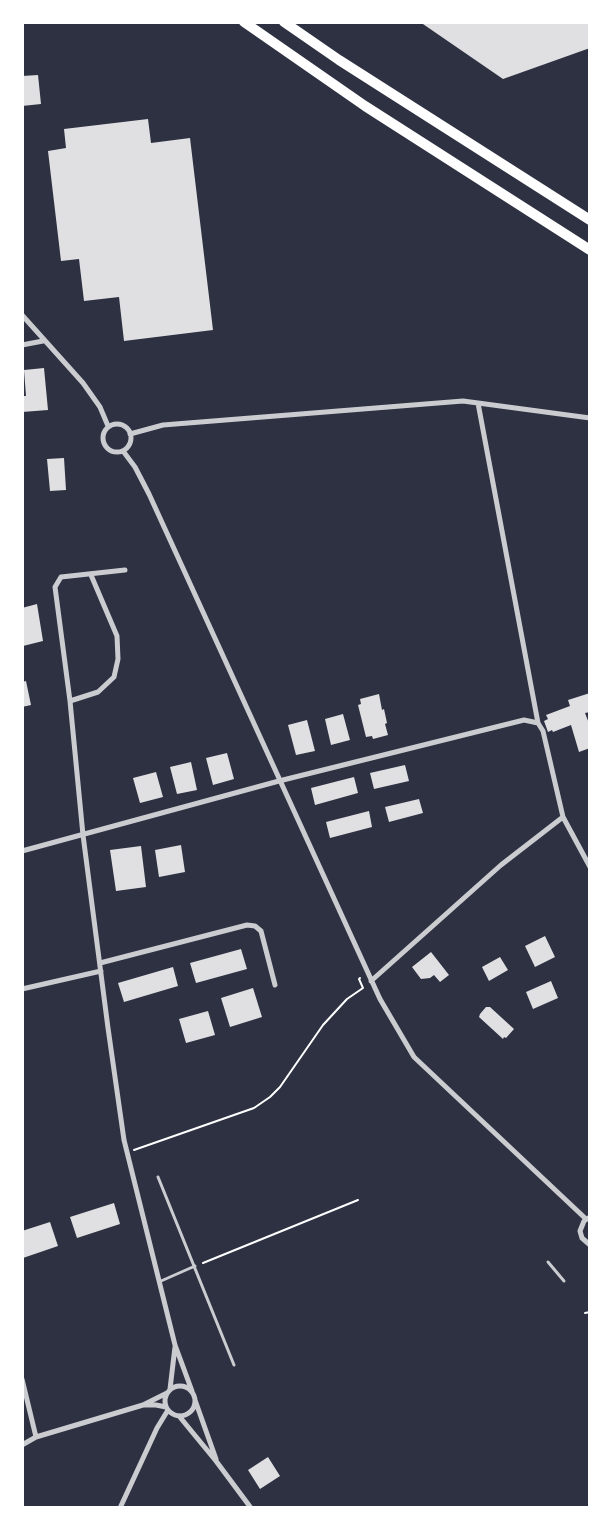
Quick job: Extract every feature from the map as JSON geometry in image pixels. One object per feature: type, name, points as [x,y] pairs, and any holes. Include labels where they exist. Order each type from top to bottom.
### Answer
[{"type":"highway","points":[[244,22],[365,106],[590,250]]},
{"type":"highway","points":[[284,22],[339,60],[590,220]]},
{"type":"street","points":[[22,315],[83,383],[100,407],[108,426]]},
{"type":"street","points":[[22,345],[43,341]]},
{"type":"street","points":[[130,434],[163,425],[463,401],[590,417]]},
{"type":"street","points":[[478,403],[538,723],[543,730],[563,817],[590,867]]},
{"type":"street","points":[[121,424],[130,434],[130,442],[123,451],[114,452],[104,445],[102,437],[108,426],[121,424]]},
{"type":"street","points":[[123,451],[135,467],[149,494],[368,975],[414,1057],[588,1218],[580,1228],[580,1235],[590,1245]]},
{"type":"street","points":[[125,570],[61,577],[55,587],[70,701],[83,835],[108,1028],[128,1152],[175,1345],[216,1461]]},
{"type":"street","points":[[70,701],[98,692],[114,677],[118,659],[117,636],[91,575]]},
{"type":"street","points":[[22,851],[279,781],[524,720],[538,723]]},
{"type":"street","points":[[371,981],[501,866],[563,817]]},
{"type":"street","points":[[100,963],[247,926],[255,926],[261,932],[275,985]]},
{"type":"street","points":[[22,989],[101,971]]},
{"type":"street","points":[[120,1508],[167,1409],[165,1402],[169,1391],[175,1345]]},
{"type":"street","points":[[22,1379],[36,1437]]},
{"type":"street","points":[[22,1445],[36,1437],[143,1405],[182,1386],[192,1391]]},
{"type":"street","points":[[179,1416],[191,1411],[195,1399]]},
{"type":"street","points":[[143,1405],[156,1405],[179,1416],[251,1508]]},
{"type":"lane","points":[[158,1177],[234,1365]]},
{"type":"lane","points":[[548,1262],[564,1281]]},
{"type":"lane","points":[[159,1282],[195,1266]]},
{"type":"path","points":[[128,1152],[255,1108],[270,1097],[280,1087],[323,1024],[347,999],[363,988],[359,979],[368,975]]},
{"type":"path","points":[[195,1266],[243,1249],[358,1200]]},
{"type":"building","points":[[420,22],[590,22],[590,48],[503,79]]},
{"type":"building","points":[[38,75],[41,104],[22,106],[22,76]]},
{"type":"building","points":[[148,119],[151,143],[190,138],[213,330],[124,341],[119,297],[84,301],[79,259],[61,261],[48,151],[66,148],[64,129]]},
{"type":"building","points":[[44,368],[48,410],[22,412],[22,396],[26,396],[24,370]]},
{"type":"building","points":[[64,458],[66,490],[50,491],[47,459]]},
{"type":"building","points":[[37,604],[43,641],[23,646],[22,608]]},
{"type":"building","points":[[26,681],[31,705],[22,707],[22,682]]},
{"type":"building","points":[[590,693],[590,712],[585,713],[590,726],[590,748],[579,752],[571,725],[548,732],[544,721],[548,719],[546,715],[570,706],[568,700]]},
{"type":"building","points":[[379,694],[388,735],[373,739],[372,736],[366,737],[358,705],[361,704],[360,699]]},
{"type":"building","points":[[343,714],[350,740],[331,745],[325,719]]},
{"type":"building","points":[[307,720],[315,751],[296,755],[288,725]]},
{"type":"building","points":[[227,753],[234,779],[213,785],[206,758]]},
{"type":"building","points":[[191,762],[197,790],[177,794],[170,767]]},
{"type":"building","points":[[405,765],[409,781],[374,789],[370,773]]},
{"type":"building","points":[[156,772],[163,797],[140,803],[133,778]]},
{"type":"building","points":[[354,777],[358,793],[315,805],[311,788]]},
{"type":"building","points":[[419,799],[423,813],[389,822],[385,807]]},
{"type":"building","points":[[369,811],[372,827],[330,838],[326,822]]},
{"type":"building","points":[[181,845],[185,872],[159,877],[155,850]]},
{"type":"building","points":[[141,846],[146,887],[116,891],[110,850]]},
{"type":"building","points":[[545,936],[555,957],[535,967],[525,946]]},
{"type":"building","points":[[241,949],[247,969],[196,983],[190,963]]},
{"type":"building","points":[[431,952],[449,975],[440,982],[434,975],[421,979],[412,967]]},
{"type":"building","points":[[500,957],[508,970],[489,981],[482,967]]},
{"type":"building","points":[[173,967],[178,986],[124,1002],[118,983]]},
{"type":"building","points":[[551,981],[558,998],[533,1009],[526,992]]},
{"type":"building","points":[[253,988],[262,1017],[230,1027],[221,998]]},
{"type":"building","points":[[486,1007],[490,1007],[514,1029],[506,1038],[503,1039],[479,1017]]},
{"type":"building","points":[[208,1011],[215,1035],[186,1043],[179,1019]]},
{"type":"building","points":[[114,1203],[120,1224],[77,1238],[70,1217]]},
{"type":"building","points":[[50,1222],[58,1246],[23,1258],[22,1231]]},
{"type":"building","points":[[268,1457],[280,1476],[260,1489],[248,1470]]}]
